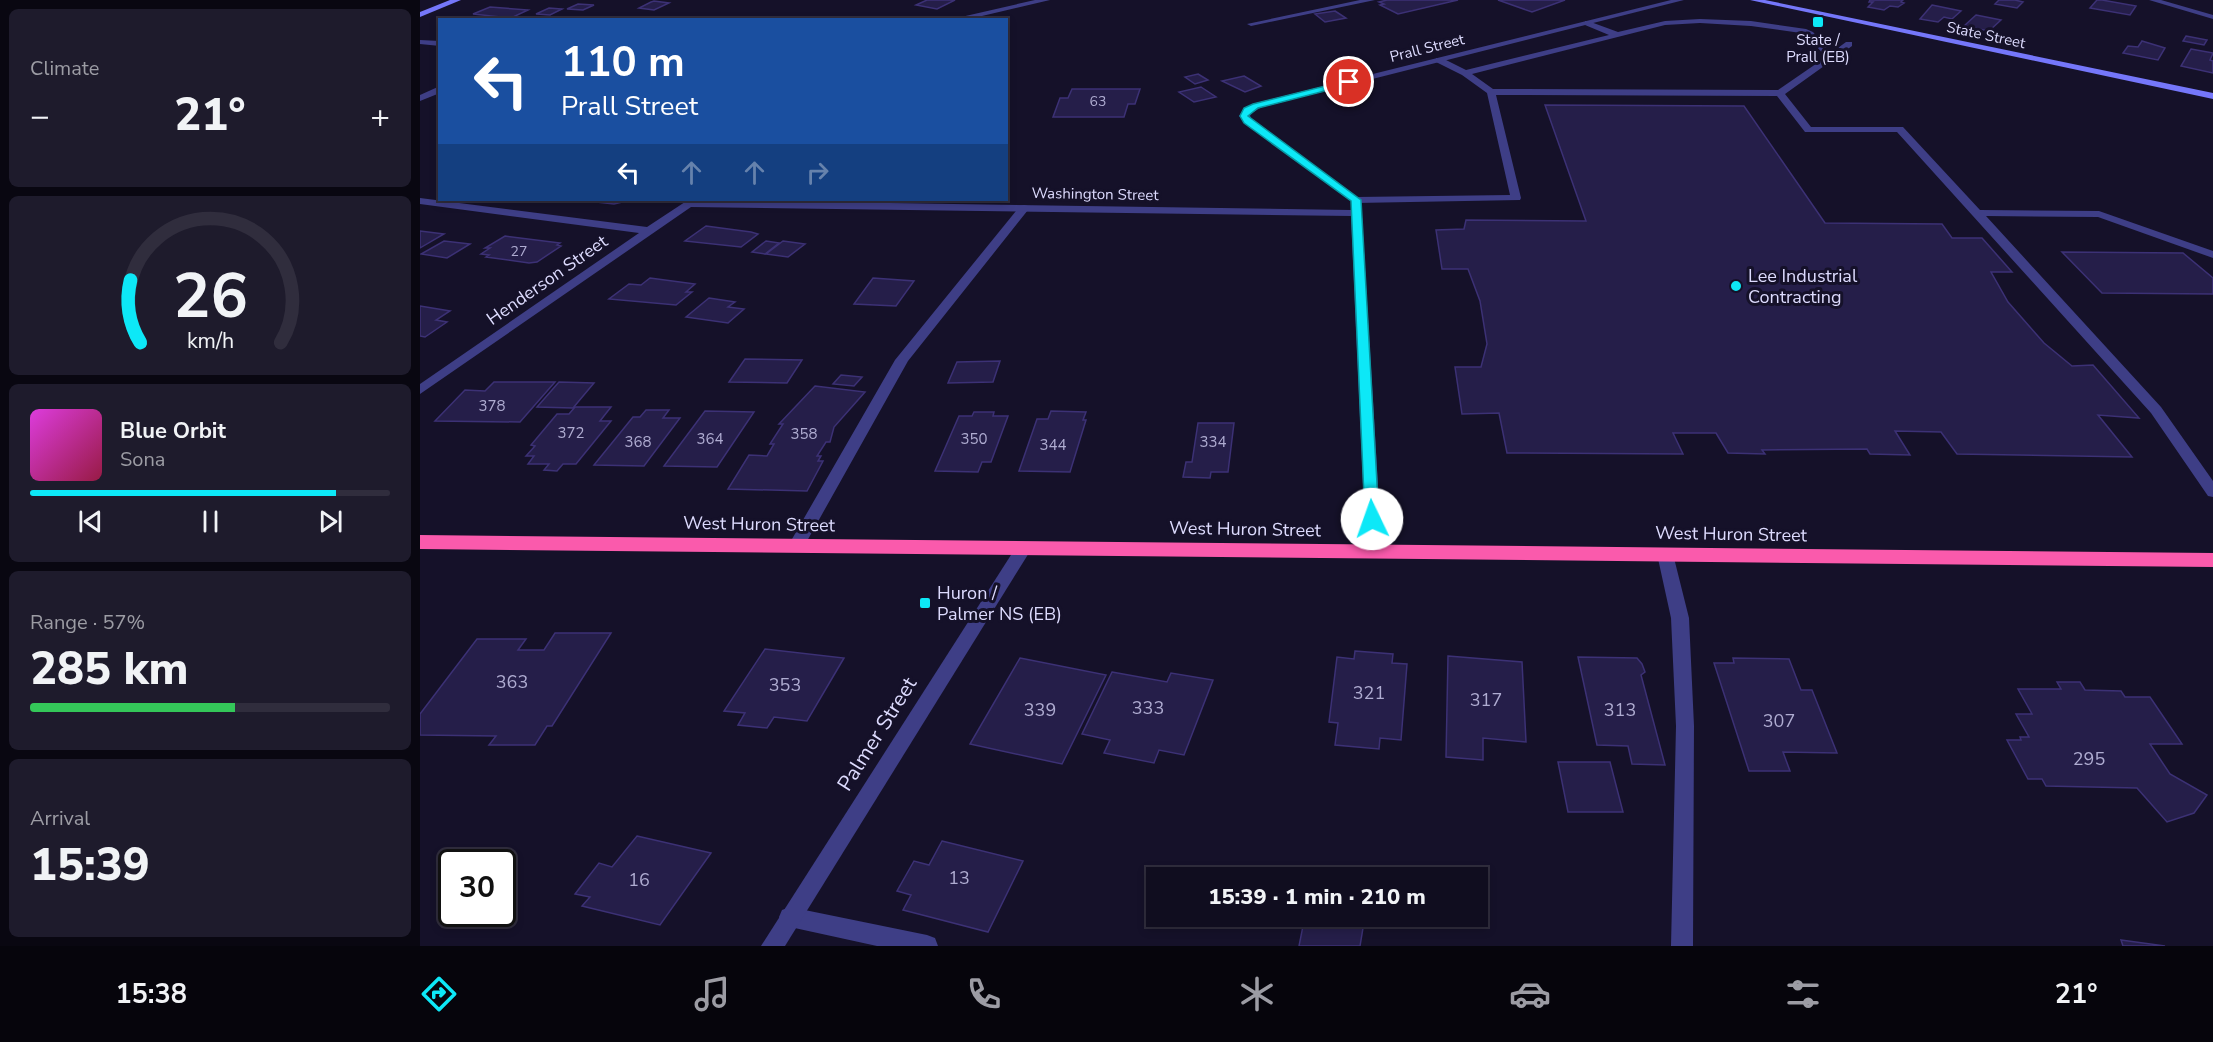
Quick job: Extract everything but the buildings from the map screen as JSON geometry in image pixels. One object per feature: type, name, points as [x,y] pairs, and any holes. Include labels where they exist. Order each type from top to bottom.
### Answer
[{"type":"highway","name":"West Huron Street","points":[[420,543],[2213,560]]},
{"type":"main road","points":[[420,15],[457,0]]},
{"type":"main road","name":"State Street","points":[[1754,0],[2213,96]]},
{"type":"street","points":[[961,18],[1046,0]]},
{"type":"street","points":[[1251,24],[1371,0]]},
{"type":"street","name":"Prall Street","points":[[1356,200],[1248,121],[1244,116],[1246,112],[1259,105],[1680,0]]},
{"type":"street","points":[[2153,0],[2213,17]]},
{"type":"street","points":[[1465,73],[1617,35],[1684,21],[1741,22],[1803,31],[1810,34],[1830,56]]},
{"type":"street","points":[[1588,23],[1617,35]]},
{"type":"street","points":[[420,42],[438,44]]},
{"type":"street","points":[[1439,60],[1465,73],[1491,92],[1780,93],[1849,44]]},
{"type":"street","points":[[420,98],[438,90]]},
{"type":"street","points":[[1374,552],[1356,200],[1516,198],[1491,92]]},
{"type":"street","points":[[1780,93],[1808,130],[1900,129],[2156,410],[2213,492]]},
{"type":"street","points":[[420,201],[438,201],[650,231]]},
{"type":"street","name":"Washington Street","points":[[691,202],[1357,213]]},
{"type":"street","name":"Henderson Street","points":[[420,390],[691,202]]},
{"type":"street","points":[[796,546],[902,360],[1024,208]]},
{"type":"street","points":[[1976,213],[2099,214],[2213,255]]},
{"type":"street","name":"Palmer Street","points":[[772,946],[1024,548]]},
{"type":"street","points":[[1665,554],[1680,618],[1685,726],[1682,946]]},
{"type":"street","points":[[790,917],[927,946]]},
{"type":"place","name":"State / Prall (EB)","points":[[1818,22]]},
{"type":"place","name":"Lee Industrial Contracting","points":[[1736,286]]},
{"type":"place","name":"Huron / Palmer NS (EB)","points":[[925,603]]},
{"type":"route","points":[[1349,82],[1256,106],[1247,110],[1244,116],[1356,200],[1372,519]]}]
